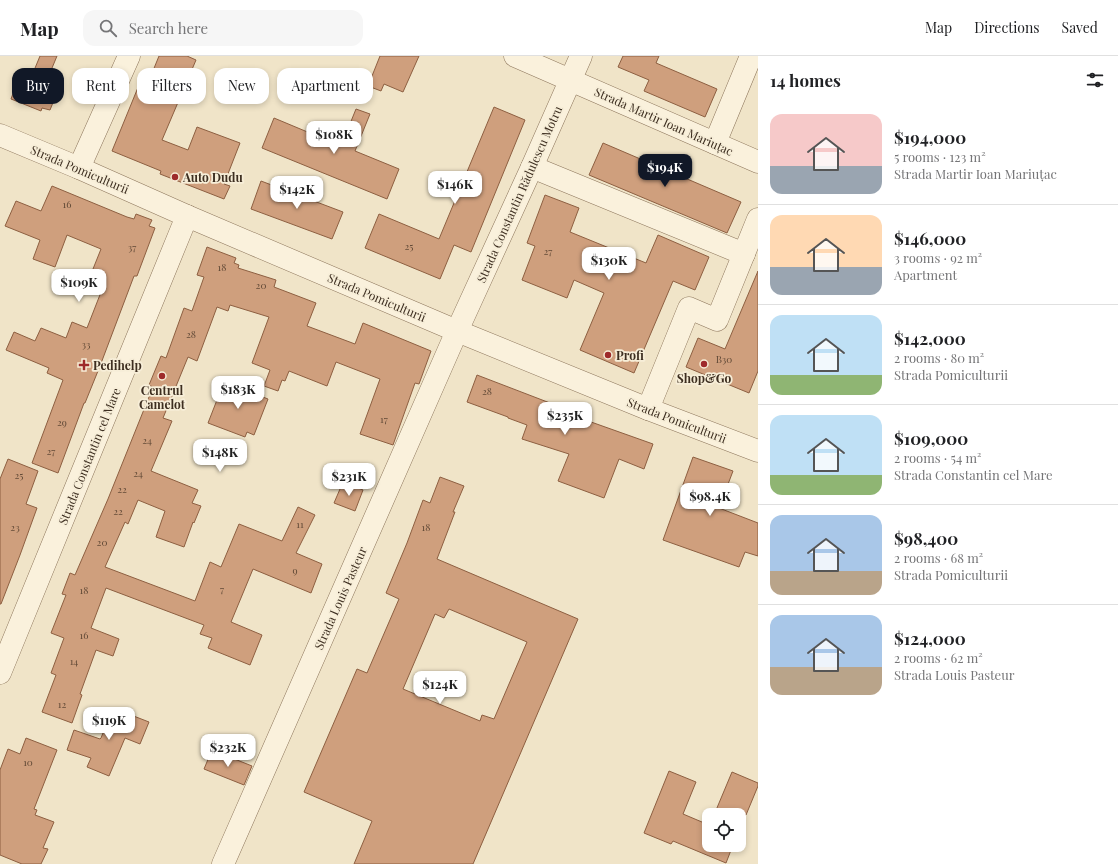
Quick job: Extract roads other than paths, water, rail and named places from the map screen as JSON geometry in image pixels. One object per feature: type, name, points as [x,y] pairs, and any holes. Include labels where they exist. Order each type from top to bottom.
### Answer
[{"type":"street","points":[[79,168],[129,56]]},
{"type":"street","name":"Strada Constantin Rădulescu Motru","points":[[457,331],[581,56]]},
{"type":"street","points":[[716,143],[751,56]]},
{"type":"street","name":"Strada Martir Ioan Mariuțac","points":[[523,57],[758,162]]},
{"type":"street","name":"Strada Pomiculturii","points":[[0,135],[457,331],[648,409],[757,448]]},
{"type":"street","points":[[532,167],[744,254]]},
{"type":"street","name":"Strada Constantin cel Mare","points":[[0,673],[186,216]]},
{"type":"street","points":[[648,409],[688,308],[717,320],[758,220]]},
{"type":"street","name":"Strada Louis Pasteur","points":[[224,864],[457,331]]},
{"type":"place","name":"Auto Dudu","points":[[175,177]]},
{"type":"place","name":"Profi","points":[[608,355]]},
{"type":"place","name":"Shop&Go","points":[[704,364]]},
{"type":"place","name":"Pedihelp","points":[[84,365]]},
{"type":"place","name":"Centrul Camelot","points":[[162,376]]}]
